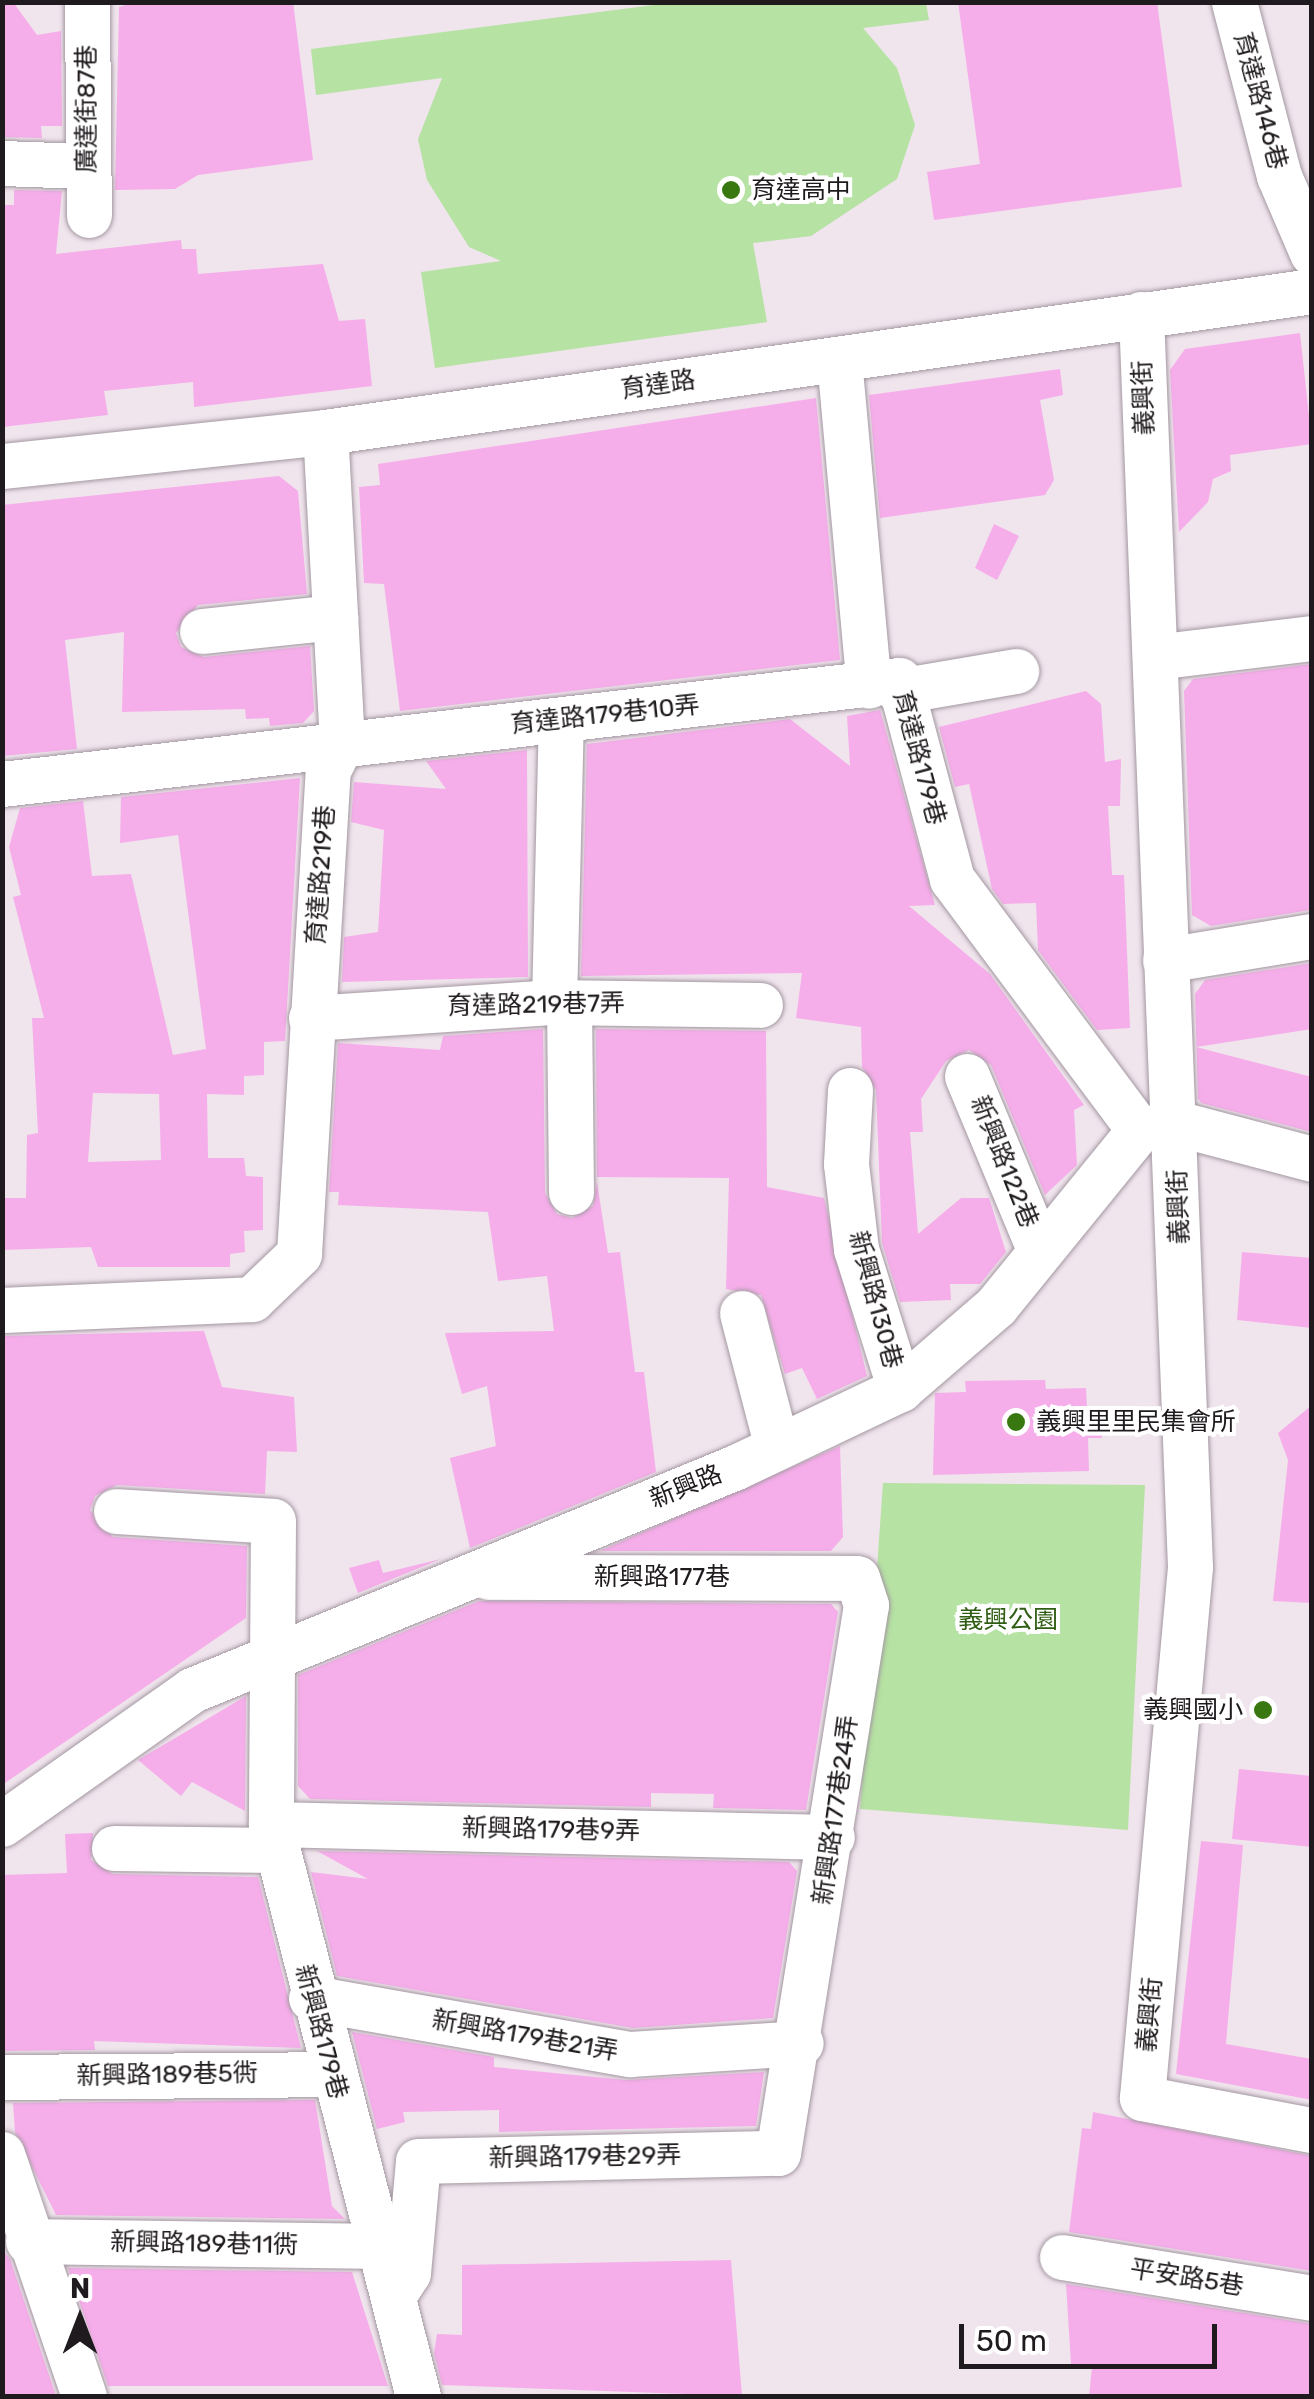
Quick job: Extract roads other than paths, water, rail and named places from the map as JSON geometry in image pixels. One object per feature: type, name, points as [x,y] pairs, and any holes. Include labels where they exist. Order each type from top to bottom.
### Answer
[{"type":"street","name":"廣達街87巷","points":[[86,2],[85,166],[89,215]]},
{"type":"street","name":"育達路146巷","points":[[1234,2],[1279,176],[1312,253]]},
{"type":"street","points":[[2,163],[85,166]]},
{"type":"street","name":"育達路","points":[[2,466],[325,432],[1312,291]]},
{"type":"street","name":"義興街","points":[[1141,314],[1165,960],[1158,1127],[1190,1567],[1142,2098],[1312,2130]]},
{"type":"street","name":"育達路179巷","points":[[839,359],[884,688],[952,879],[1158,1127]]},
{"type":"street","name":"育達路219巷","points":[[2,1310],[252,1300],[300,1254],[328,770],[342,743],[325,432]]},
{"type":"street","points":[[202,630],[335,618]]},
{"type":"street","points":[[1155,657],[1312,638]]},
{"type":"street","name":"育達路179巷10弄","points":[[2,784],[342,743],[1016,671]]},
{"type":"street","points":[[562,720],[562,1002],[571,1192]]},
{"type":"street","points":[[1165,960],[1312,936]]},
{"type":"street","name":"育達路219巷7弄","points":[[311,1018],[562,1002],[760,1005]]},
{"type":"street","name":"新興路122巷","points":[[967,1076],[1040,1249]]},
{"type":"street","name":"新興路130巷","points":[[850,1090],[846,1164],[856,1249],[900,1389]]},
{"type":"street","points":[[1158,1127],[1312,1159]]},
{"type":"street","name":"新興路","points":[[2,1824],[192,1690],[279,1660],[466,1576],[777,1447],[900,1389],[996,1306],[1040,1249],[1158,1127]]},
{"type":"street","points":[[742,1313],[777,1447]]},
{"type":"street","name":"新興路179巷","points":[[116,1511],[273,1521],[279,1660],[274,1837],[330,2074],[418,2396]]},
{"type":"street","name":"新興路177巷","points":[[466,1576],[857,1578]]},
{"type":"street","name":"新興路177巷24弄","points":[[801,2043],[866,1605],[857,1578]]},
{"type":"street","name":"新興路179巷9弄","points":[[114,1848],[274,1837],[832,1837]]},
{"type":"street","name":"新興路179巷21弄","points":[[311,1998],[630,2054],[801,2043]]},
{"type":"street","name":"新興路179巷29弄","points":[[393,2296],[408,2273],[418,2161],[778,2153],[801,2043]]},
{"type":"street","name":"新興路189巷5衖","points":[[2,2077],[330,2074]]},
{"type":"street","points":[[2,2154],[18,2235],[84,2396]]},
{"type":"street","name":"新興路189巷11衖","points":[[18,2235],[380,2246]]},
{"type":"street","name":"平安路5巷","points":[[1062,2258],[1312,2298]]},
{"type":"place","name":"育達高中","points":[[731,190]]},
{"type":"place","name":"義興里里民集會所","points":[[1016,1422]]},
{"type":"place","name":"義興國小","points":[[1263,1710]]},
{"type":"park label","name":"義興公園","points":[[1008,1620]]}]
